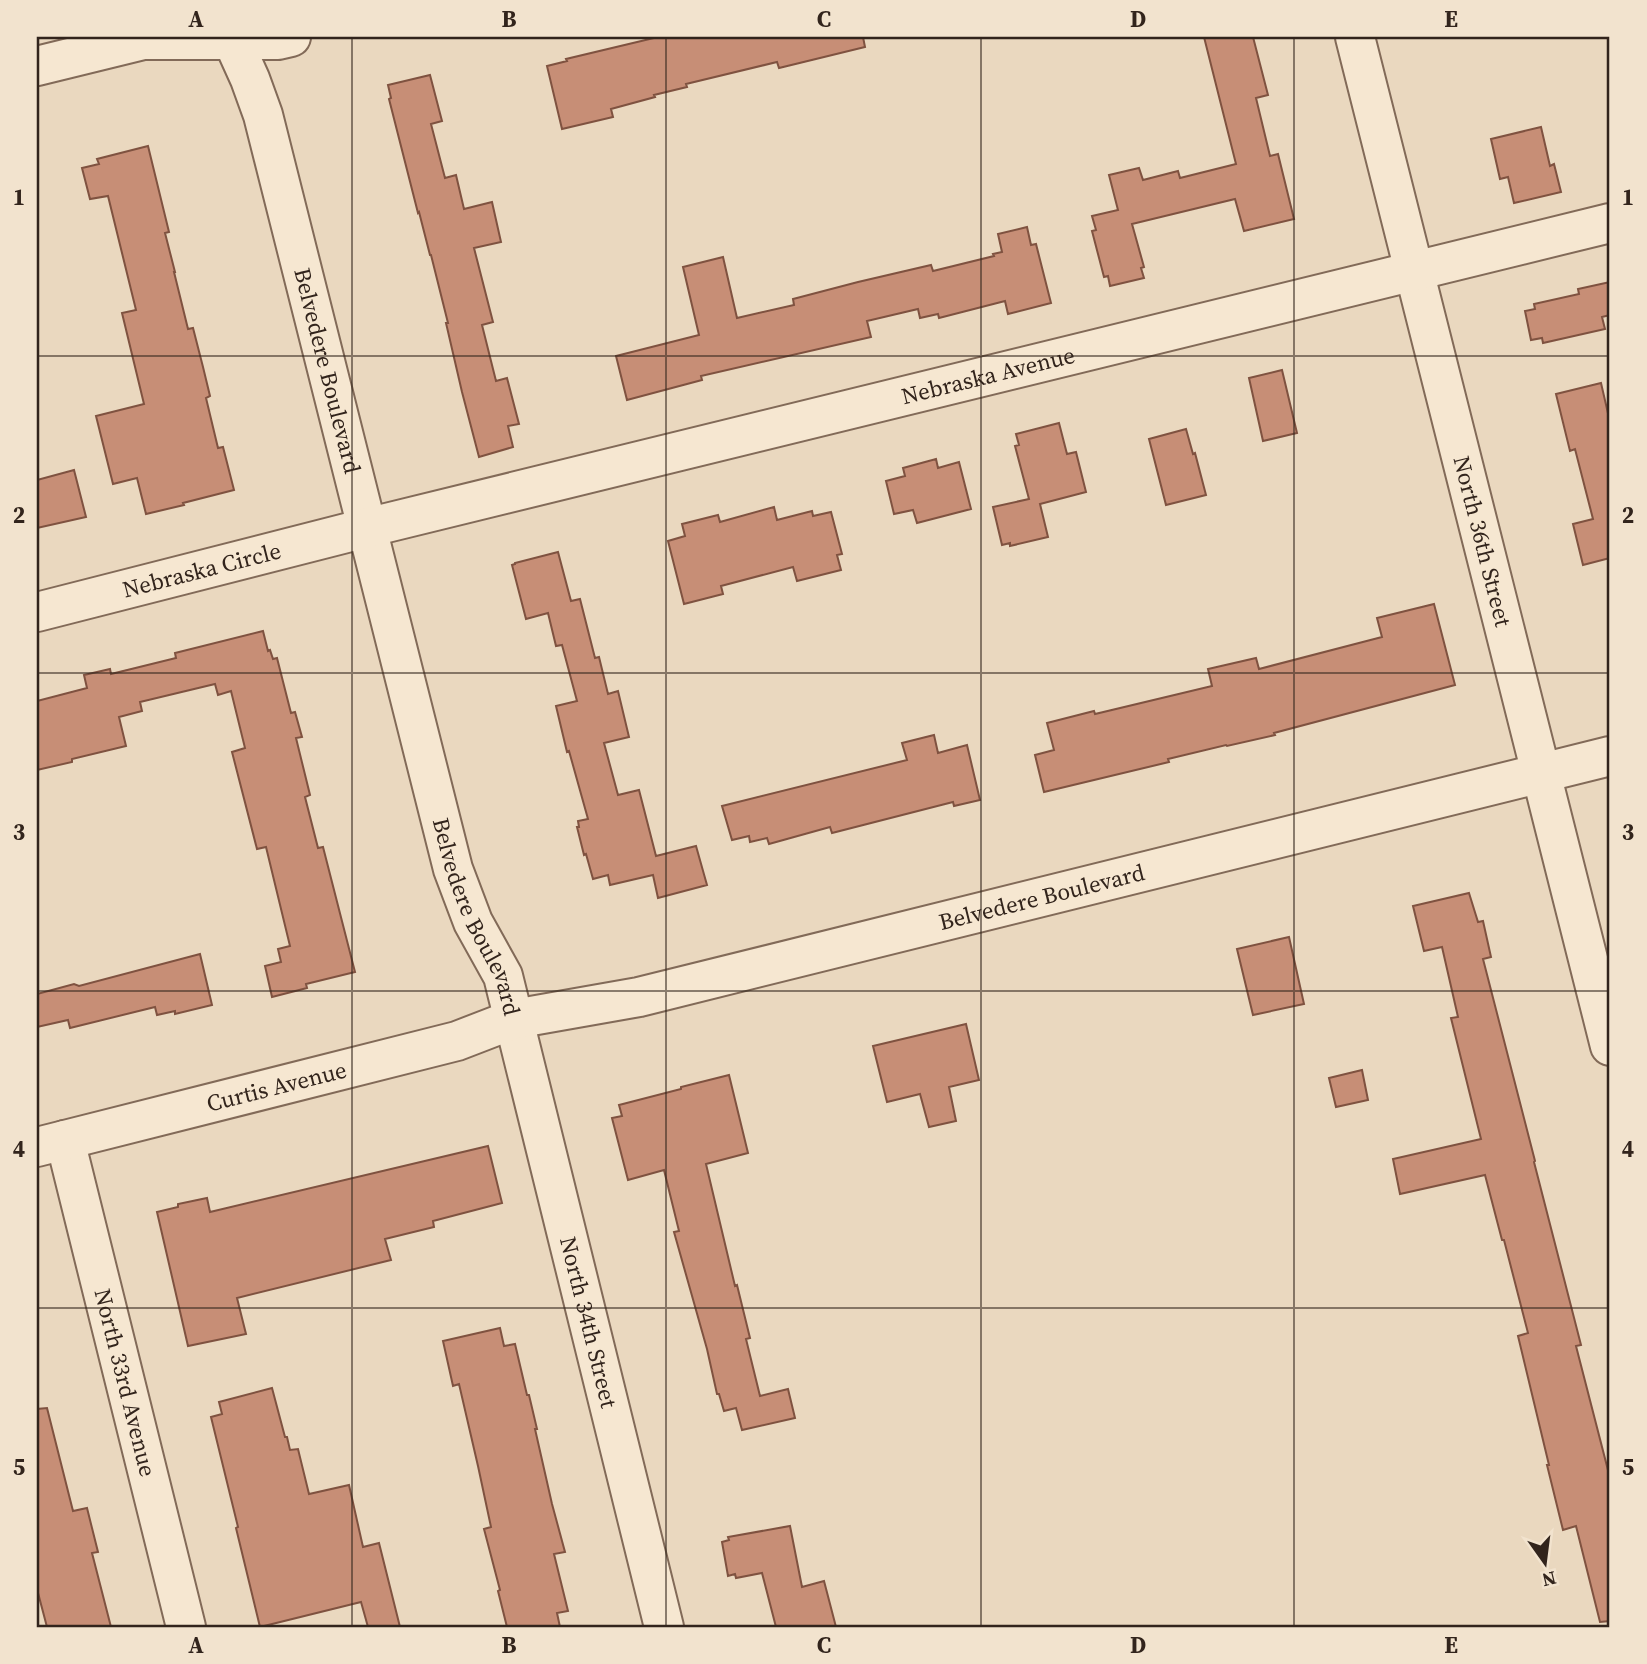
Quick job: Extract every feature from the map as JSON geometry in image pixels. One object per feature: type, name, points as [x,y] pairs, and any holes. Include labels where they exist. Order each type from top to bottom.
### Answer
[{"type":"street","points":[[37,66],[143,40],[278,40],[291,37]]},
{"type":"street","name":"North 36th Street","points":[[1355,37],[1610,1046]]},
{"type":"street","name":"Belvedere Boulevard","points":[[232,39],[263,115],[453,869],[472,922],[503,976],[514,1018],[639,997],[1610,756]]},
{"type":"street","name":"Nebraska Avenue","points":[[366,528],[1610,223]]},
{"type":"street","name":"Nebraska Circle","points":[[37,612],[366,528]]},
{"type":"street","name":"Curtis Avenue","points":[[51,1143],[457,1041],[514,1018]]},
{"type":"street","name":"North 34th Street","points":[[514,1018],[664,1627]]},
{"type":"street","name":"North 33rd Avenue","points":[[51,1143],[186,1627]]},
{"type":"building","points":[[658,37],[863,37],[865,47],[779,68],[777,62],[686,84],[687,87],[611,109],[613,117],[562,129],[547,66]]},
{"type":"building","points":[[1204,37],[1253,37],[1268,95],[1256,98],[1270,156],[1278,154],[1294,219],[1244,231],[1235,199],[1132,224],[1144,267],[1141,268],[1144,278],[1110,286],[1108,276],[1104,277],[1092,231],[1096,230],[1092,216],[1118,210],[1109,175],[1139,168],[1143,180],[1178,171],[1180,178],[1236,164]]},
{"type":"building","points":[[430,75],[442,121],[431,124],[445,178],[456,175],[464,209],[492,202],[501,242],[474,248],[493,322],[482,325],[496,381],[507,378],[519,424],[508,426],[513,447],[479,457],[431,255],[389,99],[388,85]]},
{"type":"building","points":[[1541,127],[1550,166],[1554,164],[1561,192],[1514,203],[1508,177],[1500,179],[1491,139]]},
{"type":"building","points":[[148,146],[169,232],[165,233],[188,329],[193,328],[210,396],[206,398],[218,448],[223,447],[234,490],[146,514],[137,478],[113,484],[96,416],[144,404],[122,313],[136,310],[108,196],[90,199],[82,168],[99,164],[97,159]]},
{"type":"building","points":[[1027,227],[1031,245],[1036,244],[1051,303],[1008,314],[1005,301],[939,318],[938,314],[920,318],[918,309],[867,321],[871,337],[701,376],[702,380],[627,400],[616,356],[699,335],[683,267],[723,257],[737,318],[794,305],[793,299],[858,282],[931,265],[933,271],[994,256],[993,254],[1002,252],[998,234]]},
{"type":"building","points":[[1610,282],[1610,315],[1602,317],[1605,329],[1543,343],[1542,338],[1531,340],[1525,311],[1535,309],[1534,304],[1579,294],[1578,289]]},
{"type":"building","points":[[1282,370],[1297,433],[1263,441],[1249,378]]},
{"type":"building","points":[[1601,383],[1610,422],[1610,558],[1583,565],[1573,524],[1593,519],[1575,449],[1570,451],[1556,394]]},
{"type":"building","points":[[1059,423],[1067,454],[1076,452],[1086,492],[1040,504],[1048,537],[1010,546],[1010,543],[1002,545],[993,507],[1029,499],[1015,446],[1019,445],[1016,434]]},
{"type":"building","points":[[1186,429],[1206,495],[1166,505],[1149,439]]},
{"type":"building","points":[[936,459],[938,468],[959,462],[971,509],[917,523],[913,510],[894,514],[886,481],[905,476],[903,468]]},
{"type":"building","points":[[74,470],[86,517],[37,528],[37,480]]},
{"type":"building","points":[[774,507],[777,520],[812,511],[813,516],[831,512],[842,554],[837,555],[841,570],[797,581],[793,567],[721,586],[723,594],[684,604],[668,541],[685,536],[682,524],[718,515],[720,522]]},
{"type":"building","points":[[558,552],[571,601],[580,599],[595,658],[599,657],[608,694],[618,691],[629,737],[604,743],[618,795],[639,790],[656,856],[696,846],[707,885],[658,898],[653,875],[610,885],[608,875],[593,879],[577,827],[578,821],[588,819],[556,706],[577,701],[562,645],[556,646],[548,613],[526,619],[512,565]]},
{"type":"building","points":[[1434,604],[1455,685],[1274,733],[1275,735],[1168,759],[1169,762],[1044,792],[1035,755],[1054,750],[1047,723],[1212,686],[1208,669],[1256,658],[1259,669],[1382,637],[1377,618]]},
{"type":"building","points":[[263,631],[268,651],[270,650],[273,659],[277,658],[291,713],[295,712],[302,737],[296,738],[310,795],[305,797],[318,848],[323,847],[355,972],[306,984],[307,988],[272,997],[265,966],[281,962],[278,949],[290,946],[266,847],[257,849],[232,752],[245,748],[231,691],[218,695],[215,684],[140,702],[142,711],[119,717],[126,746],[37,770],[37,701],[87,688],[84,675],[110,669],[111,674],[176,658],[175,653]]},
{"type":"building","points":[[934,735],[938,753],[967,745],[980,800],[954,806],[953,802],[832,833],[830,827],[769,844],[767,838],[750,842],[749,836],[732,840],[722,806],[907,760],[902,743]]},
{"type":"building","points":[[1469,893],[1478,922],[1483,921],[1491,957],[1483,959],[1581,1345],[1576,1346],[1610,1478],[1610,1621],[1600,1622],[1576,1526],[1563,1530],[1518,1336],[1528,1333],[1485,1175],[1400,1194],[1393,1159],[1481,1139],[1451,1018],[1458,1017],[1442,947],[1424,951],[1413,906]]},
{"type":"building","points":[[1289,937],[1304,1004],[1253,1015],[1237,949]]},
{"type":"building","points":[[200,954],[212,1005],[175,1014],[175,1011],[157,1015],[155,1007],[70,1028],[68,1020],[37,1027],[37,994],[74,984],[79,986]]},
{"type":"building","points":[[966,1024],[979,1080],[949,1087],[956,1121],[929,1127],[920,1094],[887,1102],[873,1046]]},
{"type":"building","points":[[1362,1070],[1368,1100],[1336,1107],[1329,1078]]},
{"type":"building","points":[[729,1075],[748,1153],[706,1164],[750,1338],[746,1339],[760,1396],[788,1389],[795,1418],[742,1430],[736,1408],[724,1411],[717,1394],[674,1232],[679,1231],[664,1170],[628,1180],[612,1118],[622,1116],[619,1105]]},
{"type":"building","points":[[488,1146],[502,1203],[433,1221],[434,1227],[385,1239],[391,1260],[237,1298],[246,1334],[188,1346],[157,1212],[207,1198],[210,1212]]},
{"type":"building","points":[[500,1328],[504,1346],[515,1344],[565,1552],[554,1554],[568,1611],[557,1613],[560,1627],[507,1627],[484,1529],[491,1527],[478,1466],[459,1384],[453,1386],[443,1341]]},
{"type":"building","points":[[272,1388],[290,1450],[298,1449],[309,1494],[349,1485],[363,1547],[379,1543],[400,1627],[368,1627],[361,1602],[260,1627],[211,1417],[222,1414],[219,1402]]},
{"type":"building","points":[[47,1408],[73,1511],[87,1508],[98,1552],[92,1553],[111,1627],[47,1627],[37,1589],[37,1409]]},
{"type":"building","points":[[790,1526],[802,1587],[824,1581],[836,1627],[776,1627],[762,1573],[736,1578],[735,1574],[728,1576],[722,1542],[729,1540],[728,1537]]}]
